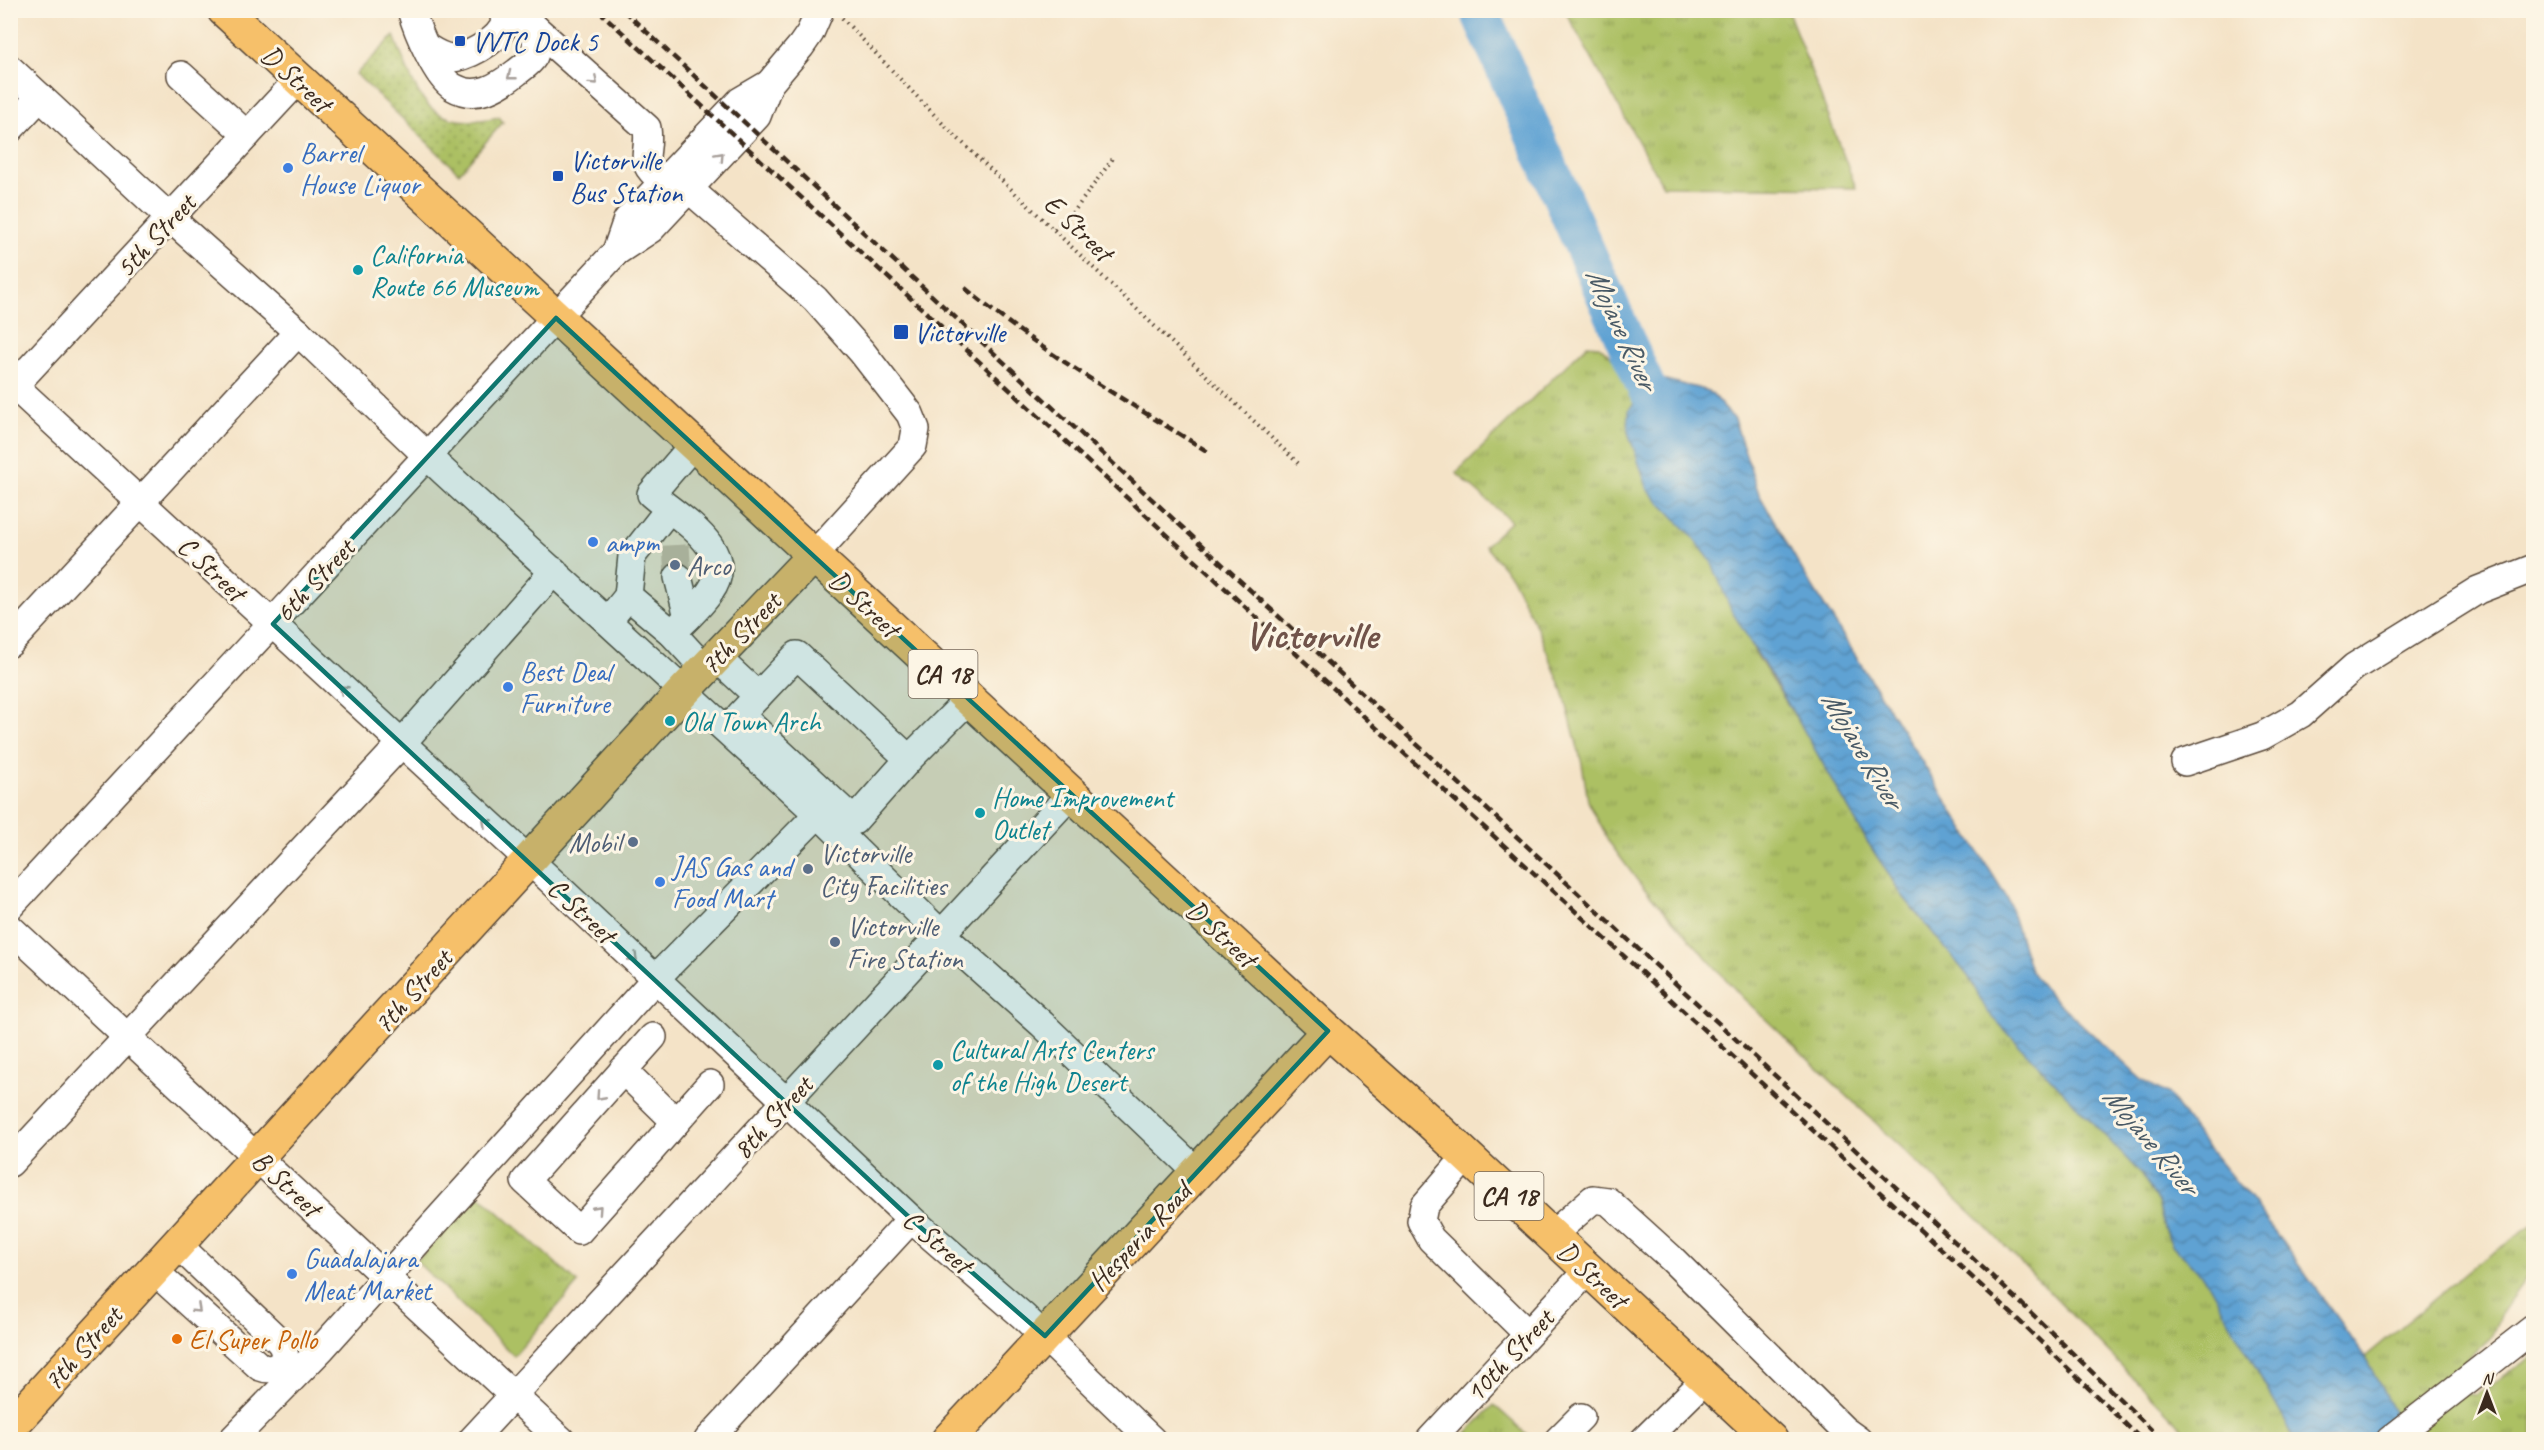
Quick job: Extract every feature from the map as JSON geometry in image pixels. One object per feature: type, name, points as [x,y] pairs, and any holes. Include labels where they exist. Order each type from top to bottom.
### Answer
[{"type":"main road","name":"D Street","points":[[224,10],[1071,794],[1552,1235],[1771,1440]]},
{"type":"main road","name":"7th Street","points":[[10,1427],[702,673],[814,555]]},
{"type":"main road","name":"Hesperia Road","points":[[948,1440],[1328,1031]]},
{"type":"street","points":[[411,10],[418,34],[445,81],[467,92],[495,89],[528,63],[534,55],[537,43],[535,28]]},
{"type":"street","points":[[426,47],[437,55],[449,58],[463,57],[474,52],[502,29],[503,10]]},
{"type":"street","points":[[515,10],[647,128],[645,160],[648,169],[676,185],[815,299],[862,352],[910,414],[916,429],[913,446],[814,555]]},
{"type":"street","name":"6th Street","points":[[10,906],[616,252],[651,229],[676,185],[757,116],[769,84],[810,33],[820,10]]},
{"type":"street","points":[[10,69],[170,218],[298,332],[428,456],[608,621],[702,673],[758,696]]},
{"type":"street","points":[[181,75],[247,135]]},
{"type":"street","name":"5th Street","points":[[12,386],[299,80]]},
{"type":"street","points":[[10,129],[40,97]]},
{"type":"street","points":[[10,643],[298,332]]},
{"type":"street","name":"C Street","points":[[12,386],[141,502],[686,1006],[735,1055],[911,1219],[1045,1336],[1152,1440]]},
{"type":"street","points":[[680,625],[711,591],[718,574],[717,555],[707,541],[677,526],[651,494],[694,444]]},
{"type":"street","points":[[608,621],[628,596],[632,556],[677,526]]},
{"type":"street","points":[[2185,762],[2262,736],[2301,714],[2354,667],[2458,602],[2478,590],[2534,568]]},
{"type":"street","points":[[10,1163],[402,743],[554,571]]},
{"type":"street","points":[[678,577],[680,625],[702,673],[818,814],[941,934],[1042,1024],[1197,1172]]},
{"type":"street","points":[[628,596],[680,625]]},
{"type":"street","points":[[909,759],[797,655],[740,715],[854,821],[909,759],[969,699]]},
{"type":"street","name":"8th Street","points":[[472,1440],[1071,794]]},
{"type":"street","points":[[232,1440],[322,1348],[655,979],[818,814]]},
{"type":"street","name":"B Street","points":[[10,928],[561,1440]]},
{"type":"street","points":[[686,1006],[658,1031],[525,1180],[579,1231],[735,1055]]},
{"type":"street","points":[[623,1070],[676,1122]]},
{"type":"street","points":[[1466,1157],[1424,1206],[1421,1221],[1431,1239],[1528,1334]]},
{"type":"street","points":[[1552,1235],[1593,1199],[1608,1201],[1672,1259],[1844,1430],[1858,1440]]},
{"type":"street","points":[[708,1440],[911,1219]]},
{"type":"street","points":[[153,1270],[260,1367],[266,1370],[273,1368],[283,1360],[285,1348],[279,1341],[177,1244]]},
{"type":"street","name":"10th Street","points":[[1430,1440],[1588,1270]]},
{"type":"street","points":[[2390,1440],[2534,1328]]},
{"type":"street","points":[[1644,1440],[1706,1379]]},
{"type":"street","points":[[1558,1440],[1581,1417]]},
{"type":"path","name":"E Street","points":[[835,10],[945,126],[1301,466]]},
{"type":"path","points":[[1054,229],[1075,210],[1114,157]]},
{"type":"highlighted area","points":[[556,318],[1328,1031],[1045,1336],[911,1219],[273,624]]},
{"type":"green space","points":[[1565,11],[1788,11],[1856,188],[1663,186]]},
{"type":"green space","points":[[394,36],[410,76],[428,105],[440,114],[455,119],[474,121],[499,117],[503,122],[459,173],[356,74]]},
{"type":"green space","points":[[1587,345],[1599,346],[1646,387],[1629,410],[1628,432],[1639,460],[1674,515],[1711,561],[1757,656],[1802,727],[1867,841],[1902,895],[1968,976],[1988,1011],[2142,1175],[2158,1202],[2164,1228],[2173,1247],[2208,1282],[2295,1439],[2193,1439],[1981,1222],[1742,997],[1640,884],[1609,842],[1588,801],[1582,764],[1563,691],[1538,630],[1511,576],[1485,546],[1511,521],[1456,473]]},
{"type":"green space","points":[[478,1194],[578,1283],[514,1356],[416,1261]]},
{"type":"green space","points":[[2533,1225],[2533,1268],[2501,1313],[2491,1337],[2468,1359],[2456,1379],[2465,1394],[2476,1395],[2533,1356],[2533,1439],[2408,1439],[2365,1357],[2478,1263]]},
{"type":"green space","points":[[1494,1405],[1532,1439],[1461,1439]]},
{"type":"water","points":[[1662,379],[1709,391],[1734,419],[1759,494],[1805,575],[2008,899],[2030,970],[2048,993],[2142,1080],[2169,1095],[2199,1137],[2257,1207],[2365,1357],[2408,1439],[2295,1439],[2208,1283],[2173,1247],[2164,1228],[2158,1202],[2142,1175],[1987,1011],[1968,976],[1902,895],[1867,841],[1802,727],[1731,610],[1711,561],[1693,537],[1648,490],[1628,432],[1629,410],[1646,387]]},
{"type":"waterway","name":"Mojave River","points":[[1479,10],[1646,387],[1676,430]]},
{"type":"tunnel","points":[[676,545],[678,577]]},
{"type":"railway","points":[[598,10],[2012,1314],[2142,1440]]},
{"type":"railway","points":[[623,10],[2022,1304],[2162,1440]]},
{"type":"railway","points":[[965,288],[1054,355],[1210,453]]},
{"type":"place","name":"VVTC Dock 5","points":[[460,41]]},
{"type":"place","name":"Barrel House Liquor","points":[[288,168]]},
{"type":"place","name":"Victorville Bus Station","points":[[558,176]]},
{"type":"place","name":"California Route 66 Museum","points":[[358,270]]},
{"type":"place","name":"Victorville","points":[[901,332]]},
{"type":"place","name":"ampm","points":[[593,542]]},
{"type":"place","name":"Arco","points":[[675,565]]},
{"type":"place","name":"Best Deal Furniture","points":[[508,687]]},
{"type":"place","name":"Old Town Arch","points":[[670,721]]},
{"type":"place","name":"Home Improvement Outlet","points":[[980,813]]},
{"type":"place","name":"Mobil","points":[[633,842]]},
{"type":"place","name":"Victorville City Facilities","points":[[808,869]]},
{"type":"place","name":"JAS Gas and Food Mart","points":[[660,882]]},
{"type":"place","name":"Victorville Fire Station","points":[[835,942]]},
{"type":"place","name":"Cultural Arts Centers of the High Desert","points":[[938,1065]]},
{"type":"place","name":"Guadalajara Meat Market","points":[[292,1274]]},
{"type":"place","name":"El Super Pollo","points":[[177,1339]]},
{"type":"district","name":"Victorville","points":[[1311,634]]}]
